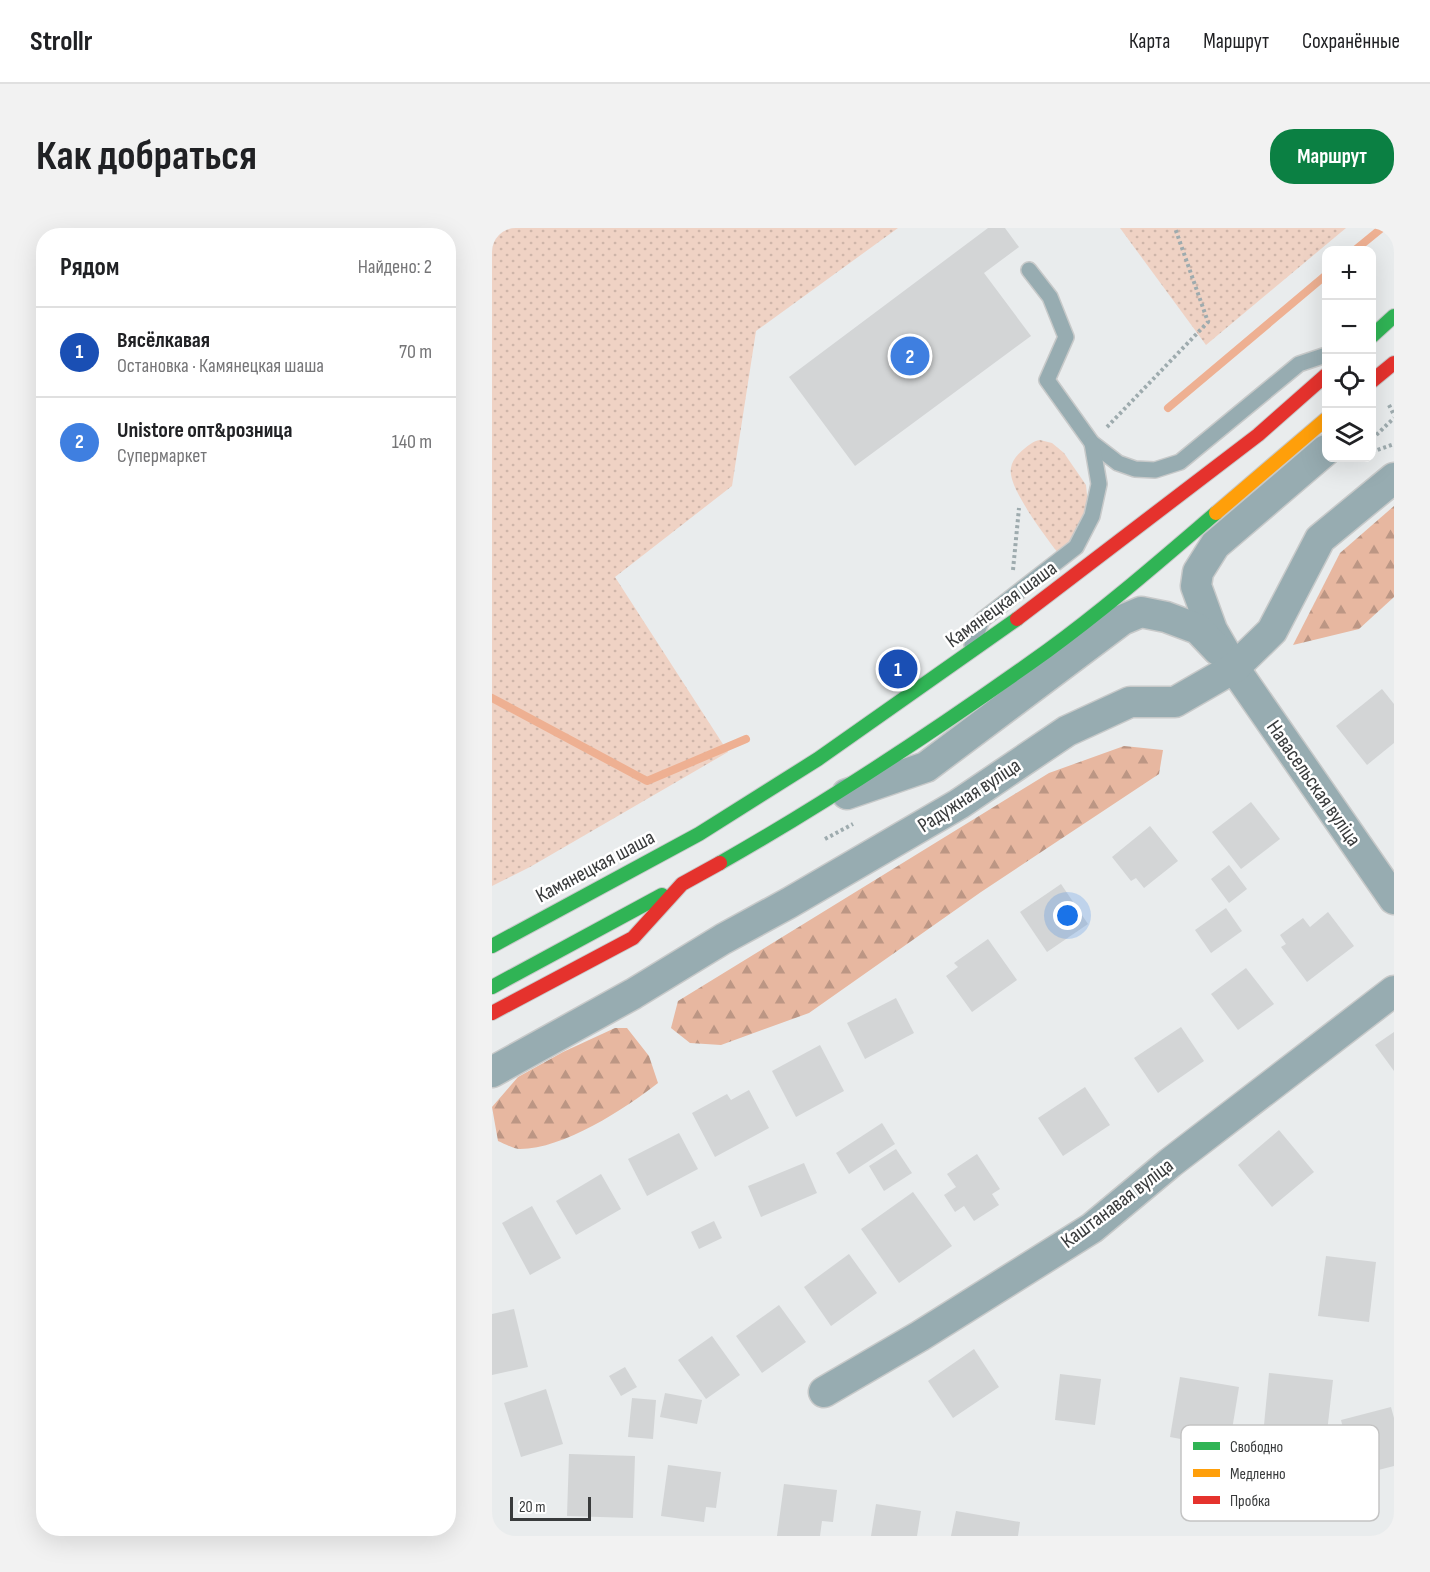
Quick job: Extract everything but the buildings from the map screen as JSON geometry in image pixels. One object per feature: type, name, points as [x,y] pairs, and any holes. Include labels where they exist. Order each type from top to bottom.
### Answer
[{"type":"main road","points":[[1376,332],[1394,316]]},
{"type":"main road","name":"Камянецкая шаша","points":[[492,946],[699,834],[818,759],[967,656],[1068,582],[1258,435],[1322,379]]},
{"type":"main road","points":[[492,987],[779,829],[1048,650],[1132,585],[1322,422]]},
{"type":"main road","points":[[492,1013],[633,938],[682,884]]},
{"type":"street","points":[[1234,668],[1212,630],[1199,596],[1196,585],[1198,572],[1215,545],[1322,453]]},
{"type":"street","name":"Радужная вуліца","points":[[492,1072],[633,994],[723,939],[959,804],[1067,731],[1131,702],[1175,702],[1234,668],[1272,631],[1320,539],[1394,478]]},
{"type":"street","points":[[821,803],[926,767],[1122,620],[1141,612],[1167,617],[1198,629],[1234,668]]},
{"type":"street","name":"Навасельская вуліца","points":[[1234,668],[1394,899]]},
{"type":"street","name":"Каштанавая вуліца","points":[[824,1392],[1092,1228],[1170,1163],[1394,991]]},
{"type":"lane","points":[[1029,270],[1050,297],[1066,337],[1047,380],[1092,443],[1118,463],[1135,469],[1155,470],[1180,462],[1299,364],[1322,356]]},
{"type":"lane","points":[[967,656],[982,620],[1076,548],[1092,516],[1099,484],[1092,443]]},
{"type":"path","points":[[1092,443],[1208,322],[1175,228]]},
{"type":"path","points":[[1376,434],[1394,418]]},
{"type":"path","points":[[1376,450],[1394,444]]},
{"type":"path","points":[[1013,570],[1018,508]]},
{"type":"shaded area","points":[[492,228],[898,228],[756,331],[732,486],[615,577],[728,752],[530,867],[492,886]]},
{"type":"shaded area","points":[[1120,228],[1346,228],[1322,246],[1206,345]]},
{"type":"shaded area","points":[[1040,440],[1052,443],[1064,453],[1086,485],[1088,505],[1077,537],[1058,553],[1028,512],[1011,476],[1011,468],[1016,457],[1029,445]]},
{"type":"green space","points":[[1394,506],[1394,597],[1359,629],[1293,645],[1340,553]]},
{"type":"green space","points":[[1124,746],[1163,750],[1159,774],[981,892],[809,1013],[721,1045],[690,1043],[671,1028],[678,1001],[1049,773]]},
{"type":"green space","points":[[615,1028],[627,1028],[649,1056],[658,1083],[593,1126],[555,1142],[520,1149],[498,1141],[492,1107],[518,1077],[563,1052]]},
{"type":"waterway","points":[[1360,246],[1382,228]]},
{"type":"waterway","points":[[1168,408],[1322,278]]},
{"type":"waterway","points":[[492,698],[647,781],[746,739]]},
{"type":"traffic: fast","points":[[1376,332],[1394,316]]},
{"type":"traffic: fast","points":[[720,863],[845,788],[1047,651],[1133,584],[1216,513]]},
{"type":"traffic: fast","points":[[492,946],[699,834],[818,759],[1017,619]]},
{"type":"traffic: fast","points":[[492,987],[662,895]]},
{"type":"traffic: slow","points":[[1216,513],[1322,422]]},
{"type":"traffic: jam","points":[[1376,378],[1394,363]]},
{"type":"traffic: jam","points":[[1017,619],[1258,435],[1322,379]]},
{"type":"traffic: jam","points":[[492,1013],[633,938],[682,884],[720,863]]},
{"type":"place","name":"Unistore опт&розница","points":[[910,356]]},
{"type":"place","name":"Вясёлкавая","points":[[898,669]]}]
